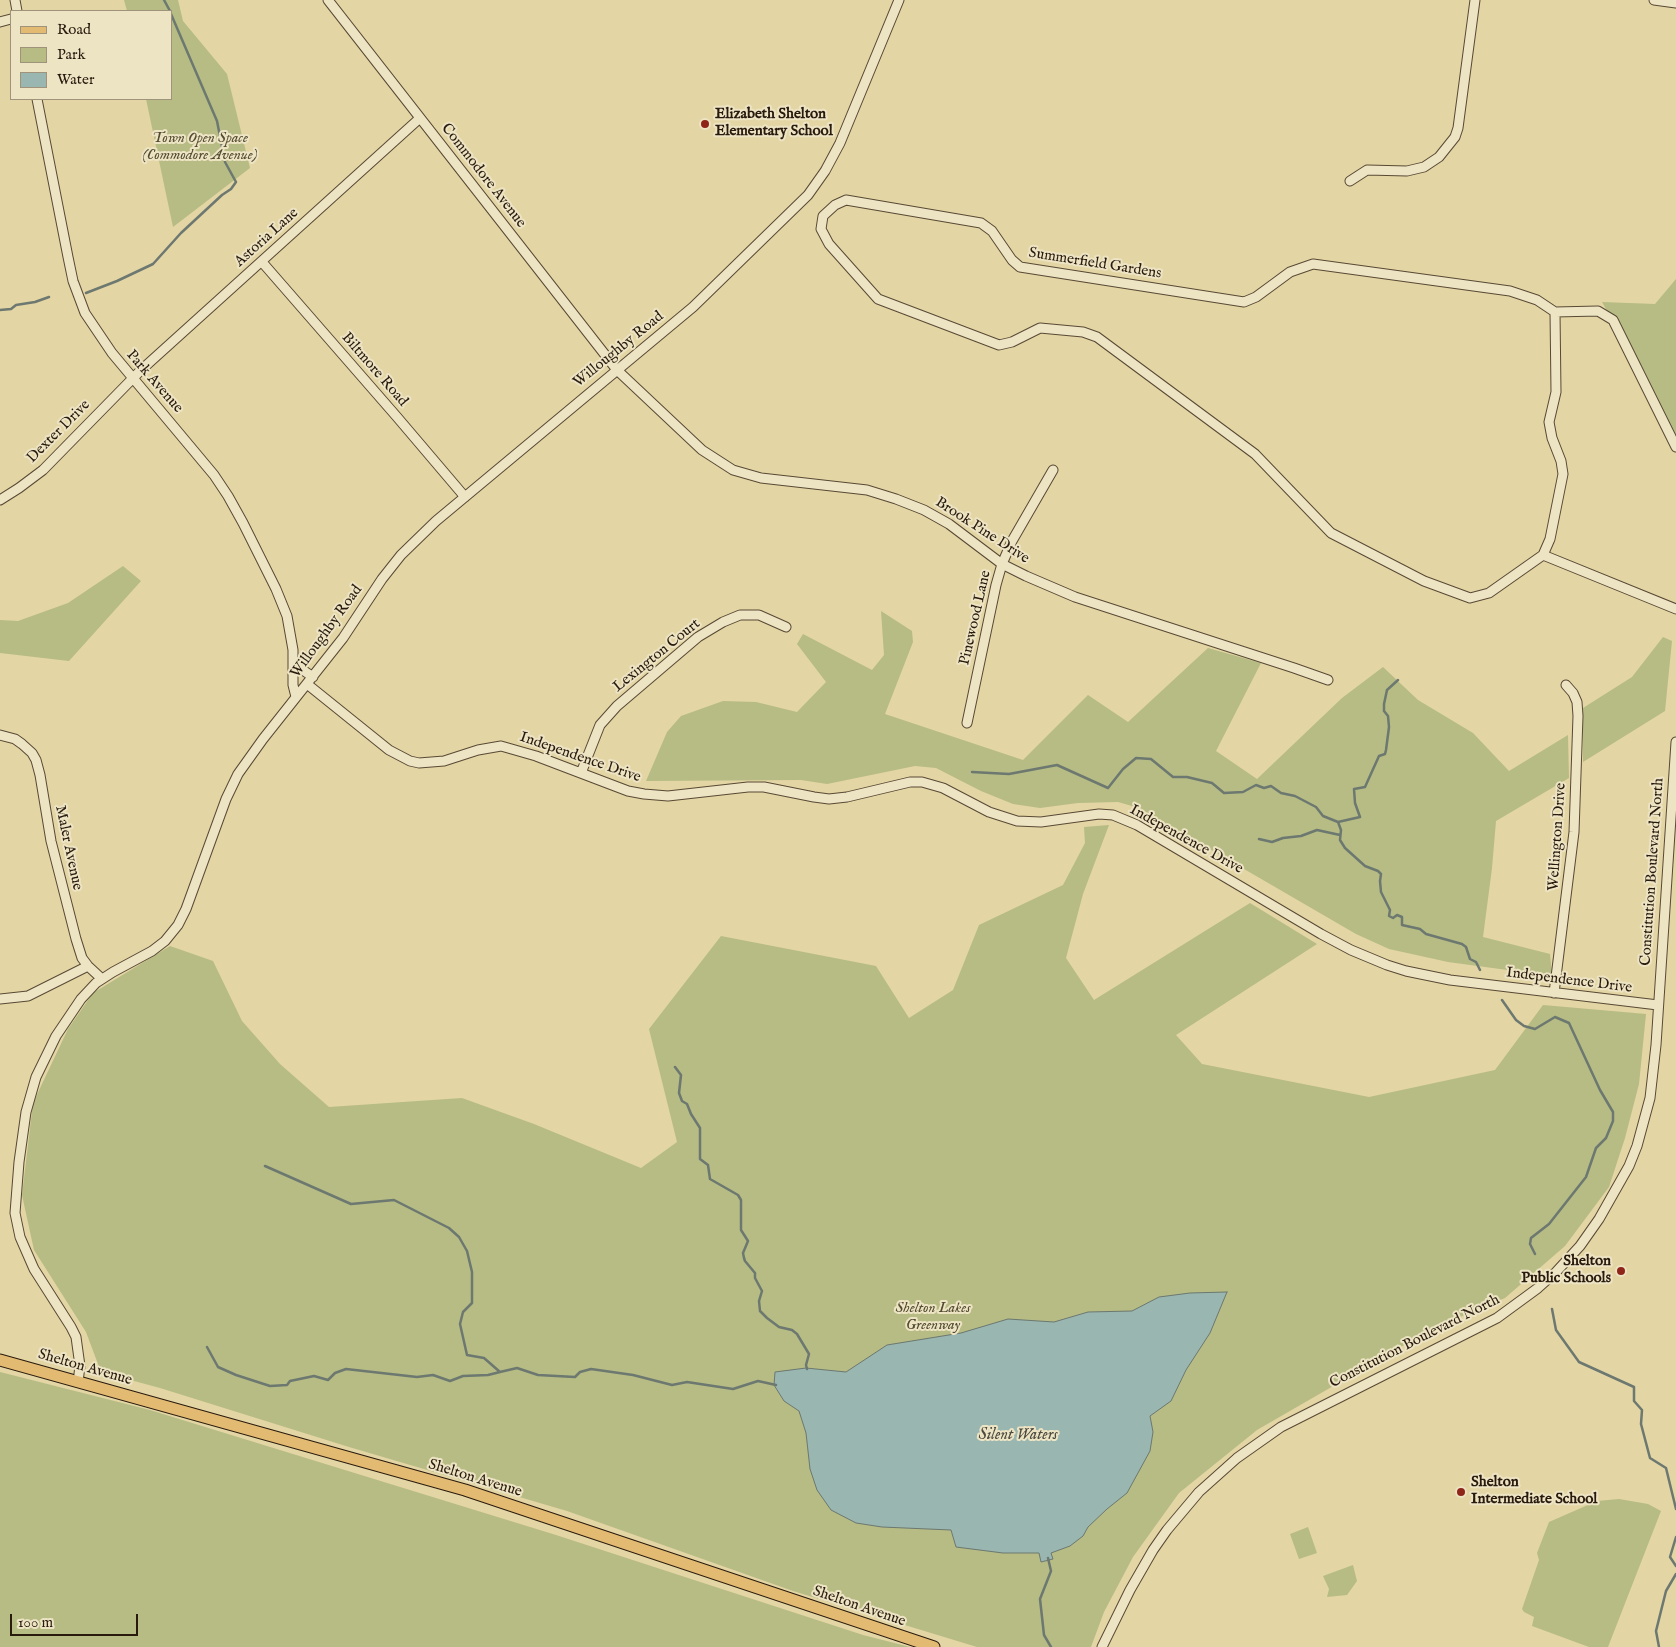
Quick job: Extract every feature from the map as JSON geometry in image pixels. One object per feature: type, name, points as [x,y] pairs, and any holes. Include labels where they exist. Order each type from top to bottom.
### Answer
[{"type":"main road","name":"Shelton Avenue","points":[[0,1360],[465,1490],[934,1647]]},
{"type":"street","name":"Commodore Avenue","points":[[328,0],[616,370]]},
{"type":"street","name":"Willoughby Road","points":[[78,1382],[80,1366],[76,1337],[34,1269],[24,1248],[18,1228],[15,1199],[22,1136],[30,1098],[36,1077],[56,1036],[81,999],[102,979],[152,951],[165,941],[178,925],[186,909],[226,799],[238,774],[343,638],[382,579],[397,560],[436,521],[693,307],[793,211],[817,184],[840,143],[899,0]]},
{"type":"street","points":[[1350,180],[1367,170],[1407,171],[1424,166],[1439,157],[1455,137],[1458,128],[1475,0]]},
{"type":"street","points":[[1654,0],[1676,3]]},
{"type":"street","name":"Park Avenue","points":[[37,100],[68,257],[80,300],[100,338],[197,453],[228,496],[260,556],[282,604],[289,625],[294,664],[293,685],[296,697]]},
{"type":"street","name":"Astoria Lane","points":[[133,378],[420,118]]},
{"type":"street","name":"Summerfield Gardens","points":[[1543,555],[1490,592],[1470,598],[1424,581],[1331,532],[1256,454],[1097,337],[1083,332],[1040,328],[1012,342],[999,345],[893,305],[878,299],[829,244],[821,229],[823,216],[835,205],[846,200],[981,223],[992,231],[1012,260],[1020,267],[1244,302],[1256,297],[1290,272],[1313,264],[1510,291],[1537,300],[1555,312]]},
{"type":"street","name":"Biltmore Road","points":[[262,262],[465,497]]},
{"type":"street","points":[[1676,447],[1613,320],[1598,311],[1555,312],[1556,392],[1549,422],[1563,474],[1550,539],[1543,555],[1676,609]]},
{"type":"street","name":"Brook Pine Drive","points":[[616,370],[702,450],[733,470],[762,478],[867,490],[896,499],[924,510],[949,524],[1002,564],[1075,597],[1328,680]]},
{"type":"street","name":"Dexter Drive","points":[[0,500],[43,470],[133,378]]},
{"type":"street","name":"Pinewood Lane","points":[[967,723],[1002,564],[1012,541],[1053,470]]},
{"type":"street","name":"Lexington Court","points":[[581,773],[600,726],[616,706],[698,637],[723,622],[740,615],[759,615],[786,627]]},
{"type":"street","points":[[294,664],[310,680]]},
{"type":"street","name":"Independence Drive","points":[[310,680],[384,746],[410,761],[431,763],[444,761],[489,747],[501,746],[523,751],[628,791],[668,796],[764,787],[829,799],[847,797],[910,782],[922,782],[943,788],[989,812],[1018,821],[1041,822],[1099,814],[1113,815],[1137,824],[1321,934],[1369,958],[1406,971],[1450,980],[1658,1005]]},
{"type":"street","name":"Wellington Drive","points":[[1554,993],[1574,832],[1578,716],[1577,702],[1573,693],[1566,685]]},
{"type":"street","name":"Maler Avenue","points":[[0,735],[22,744],[32,753],[36,760],[51,841],[67,909],[82,958],[102,979]]},
{"type":"street","name":"Constitution Boulevard North","points":[[1102,1647],[1130,1590],[1167,1530],[1199,1492],[1237,1458],[1282,1427],[1497,1318],[1538,1288],[1574,1252],[1610,1203],[1637,1146],[1654,1073],[1676,742]]},
{"type":"street","points":[[0,999],[28,996],[88,966]]},
{"type":"green space","name":"Town Open Space (Commodore Avenue)","points":[[124,0],[178,0],[183,21],[227,74],[250,168],[173,227],[146,100],[172,100],[172,10],[127,10]]},
{"type":"green space","points":[[1676,279],[1676,435],[1602,302],[1655,304]]},
{"type":"green space","points":[[123,566],[141,581],[69,661],[0,653],[0,620],[18,621],[68,603]]},
{"type":"green space","points":[[881,611],[912,631],[913,642],[885,714],[1023,760],[1088,695],[1128,722],[1208,648],[1261,663],[1216,751],[1257,779],[1342,698],[1383,667],[1418,700],[1473,733],[1509,771],[1568,735],[1569,778],[1496,821],[1483,937],[1550,954],[1552,976],[1448,962],[1389,949],[1356,934],[1139,808],[1118,802],[1078,803],[1040,808],[1013,804],[981,791],[936,768],[915,766],[827,784],[801,780],[646,781],[667,732],[681,716],[723,701],[756,702],[797,712],[826,682],[797,644],[803,634],[872,670],[884,655]]},
{"type":"green space","points":[[1663,637],[1672,641],[1665,711],[1583,762],[1583,708],[1632,677]]},
{"type":"green space","name":"Shelton Lakes Greenway","points":[[1109,825],[1083,894],[1066,958],[1094,1000],[1250,903],[1317,944],[1176,1035],[1202,1064],[1369,1097],[1495,1070],[1543,1005],[1646,1014],[1639,1084],[1625,1138],[1609,1187],[1565,1246],[1505,1298],[1432,1329],[1257,1430],[1179,1493],[1133,1557],[1104,1612],[1091,1647],[977,1647],[793,1591],[567,1511],[349,1447],[160,1388],[101,1372],[86,1332],[34,1250],[22,1195],[33,1103],[68,1029],[93,993],[170,946],[213,961],[242,1021],[280,1064],[329,1107],[462,1098],[534,1124],[641,1168],[677,1142],[649,1029],[721,936],[876,966],[909,1018],[953,990],[979,925],[1063,885],[1085,843],[1084,827]]},
{"type":"green space","points":[[0,1372],[150,1410],[556,1535],[863,1635],[910,1647],[0,1647]]},
{"type":"green space","points":[[1619,1499],[1648,1504],[1661,1511],[1608,1647],[1589,1647],[1532,1626],[1534,1617],[1522,1609],[1539,1560],[1537,1553],[1549,1522],[1597,1501]]},
{"type":"green space","points":[[1308,1527],[1317,1553],[1299,1559],[1290,1534]]},
{"type":"green space","points":[[1353,1565],[1357,1581],[1347,1595],[1327,1597],[1329,1589],[1323,1576]]},
{"type":"water","name":"Silent Waters","points":[[1227,1292],[1210,1333],[1186,1370],[1171,1401],[1150,1416],[1153,1432],[1150,1451],[1127,1493],[1088,1527],[1083,1536],[1070,1546],[1051,1553],[1053,1559],[1041,1562],[1039,1553],[1003,1553],[956,1547],[951,1530],[882,1527],[856,1523],[831,1510],[817,1490],[810,1469],[806,1433],[799,1411],[784,1401],[774,1385],[775,1372],[806,1368],[846,1372],[887,1345],[961,1333],[1008,1319],[1054,1322],[1088,1312],[1132,1311],[1159,1297],[1190,1293]]},
{"type":"waterway","points":[[164,0],[169,10]]},
{"type":"waterway","points":[[86,293],[153,264],[181,233],[231,189],[236,182],[225,162],[217,121],[172,16]]},
{"type":"waterway","points":[[0,310],[11,309],[16,305],[35,302],[49,297]]},
{"type":"waterway","points":[[1338,822],[1360,817],[1355,803],[1354,789],[1365,787],[1379,756],[1385,754],[1389,727],[1384,704],[1387,690],[1398,680]]},
{"type":"waterway","points":[[972,772],[1009,774],[1057,765],[1108,788],[1123,769],[1136,758],[1151,759],[1173,777],[1187,777],[1212,783],[1224,793],[1243,792],[1256,785],[1264,788],[1271,786],[1281,793],[1295,796],[1316,807],[1323,816],[1338,822],[1341,830],[1340,840],[1345,848],[1365,866],[1381,874],[1381,892],[1390,910],[1389,916],[1393,918],[1397,915],[1402,917],[1402,925],[1420,929],[1426,934],[1462,944],[1466,947],[1470,959],[1476,962],[1480,970]]},
{"type":"waterway","points":[[1259,839],[1272,842],[1283,838],[1301,836],[1317,830],[1340,835]]},
{"type":"waterway","points":[[1502,1000],[1516,1020],[1524,1026],[1535,1029],[1555,1017],[1569,1023],[1600,1090],[1613,1112],[1613,1121],[1606,1138],[1596,1148],[1586,1177],[1549,1224],[1531,1238],[1530,1244],[1535,1254]]},
{"type":"waterway","points":[[675,1067],[681,1075],[679,1093],[682,1101],[687,1104],[700,1128],[700,1159],[708,1165],[710,1179],[738,1195],[741,1200],[741,1230],[748,1241],[743,1253],[745,1261],[755,1273],[755,1278],[762,1291],[759,1301],[760,1311],[779,1327],[792,1330],[797,1334],[809,1354],[806,1365],[807,1369]]},
{"type":"waterway","points":[[265,1166],[351,1204],[394,1200],[449,1228],[459,1237],[467,1251],[472,1272],[472,1303],[463,1312],[460,1324],[467,1355],[484,1358],[500,1372],[517,1368],[538,1375],[575,1377],[580,1372],[591,1369],[633,1375],[672,1385],[687,1382],[733,1389],[758,1381],[776,1385]]},
{"type":"waterway","points":[[1552,1309],[1556,1330],[1579,1362],[1634,1387],[1634,1401],[1642,1410],[1641,1424],[1650,1458],[1666,1468],[1676,1509]]},
{"type":"waterway","points":[[207,1347],[218,1367],[270,1386],[287,1385],[290,1381],[314,1376],[328,1380],[335,1373],[346,1369],[417,1377],[433,1375],[450,1381],[463,1376],[488,1375],[500,1372]]},
{"type":"waterway","points":[[1676,1537],[1670,1557],[1676,1566]]},
{"type":"waterway","points":[[1048,1558],[1051,1571],[1040,1599],[1044,1635],[1051,1647]]},
{"type":"waterway","points":[[1659,1647],[1656,1631],[1666,1591],[1676,1574]]},
{"type":"place","name":"Elizabeth Shelton Elementary School","points":[[705,124]]},
{"type":"place","name":"Shelton Public Schools","points":[[1621,1271]]},
{"type":"place","name":"Shelton Intermediate School","points":[[1461,1492]]}]
